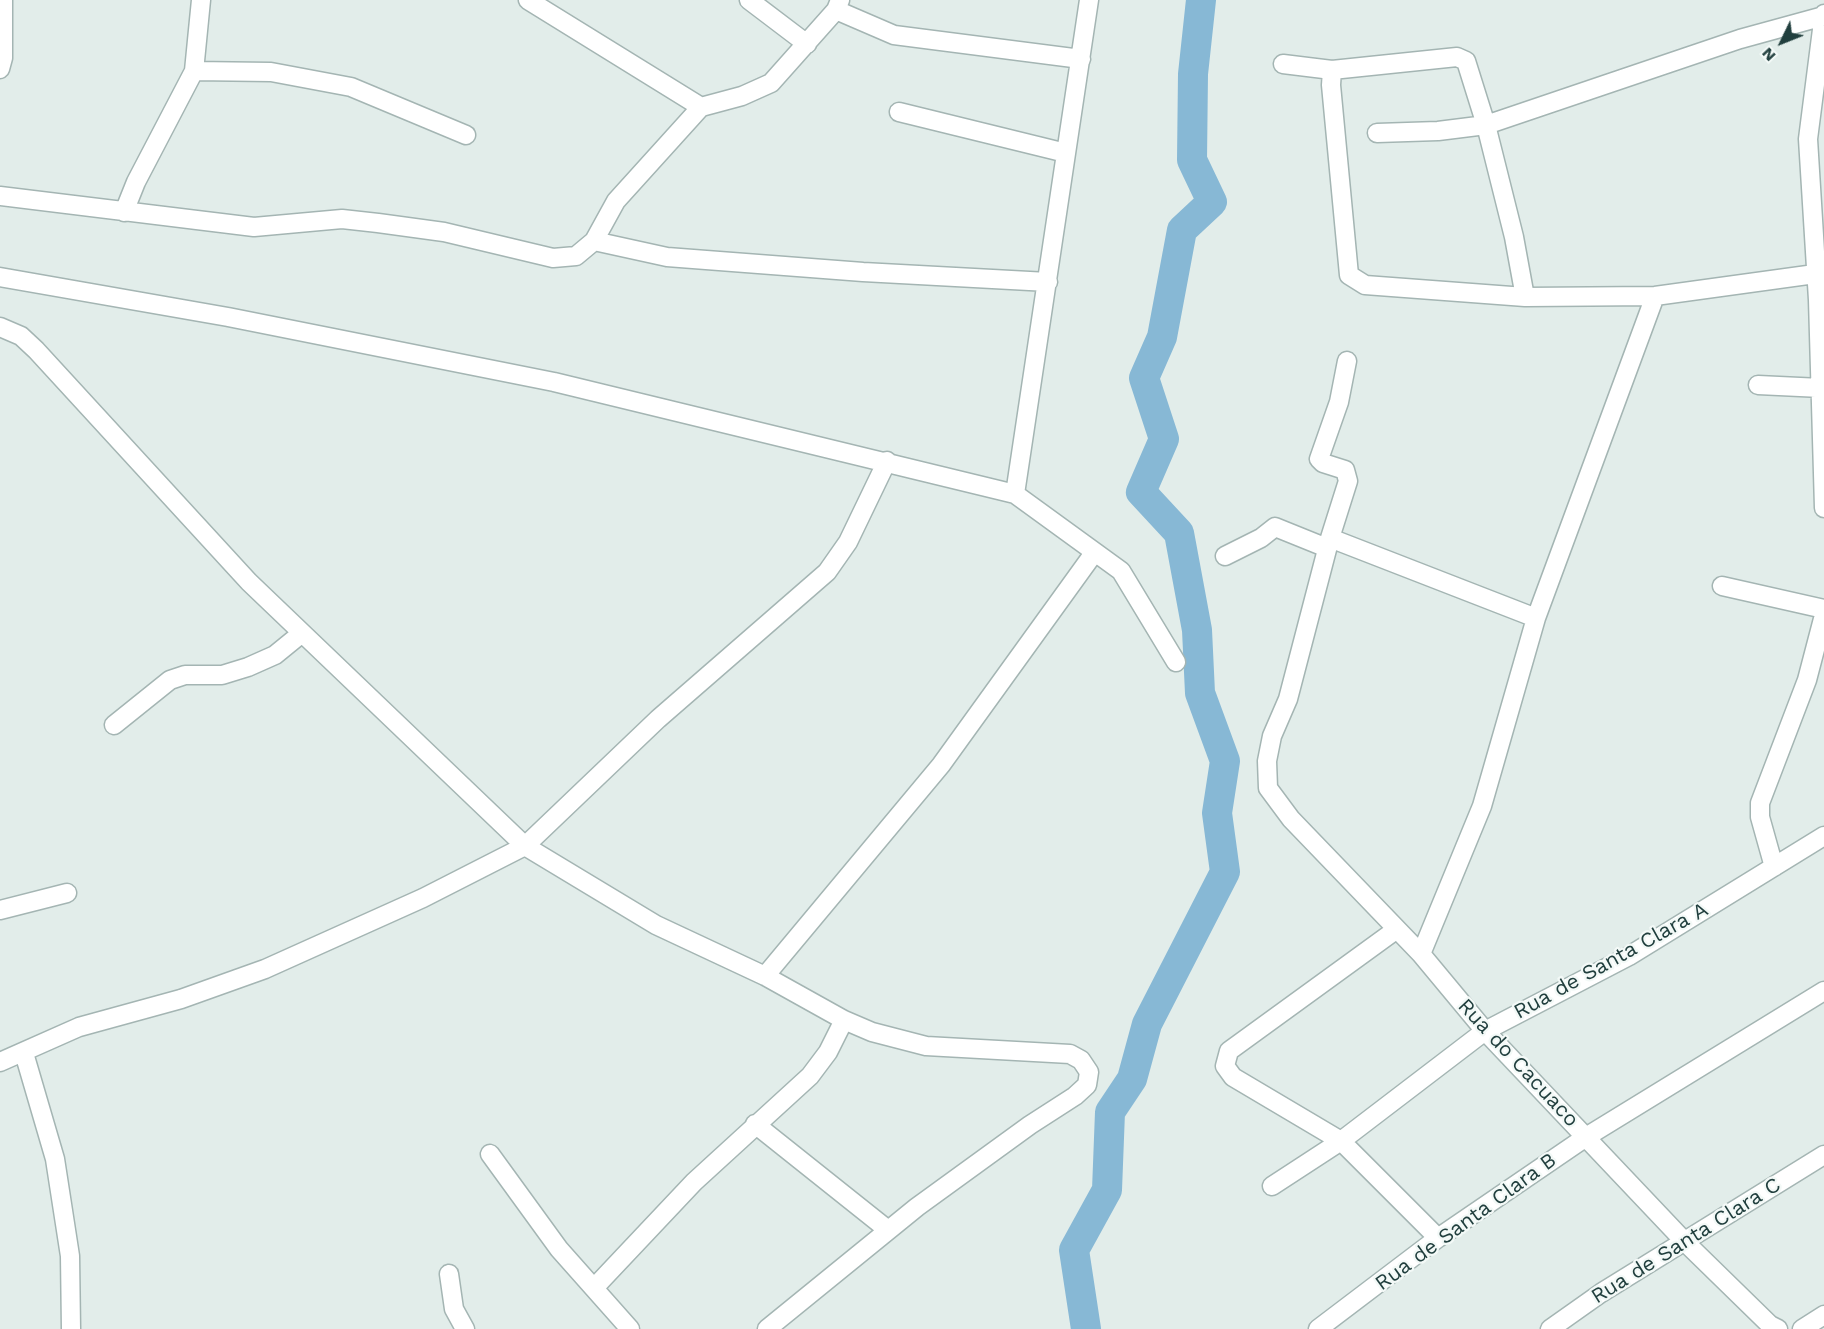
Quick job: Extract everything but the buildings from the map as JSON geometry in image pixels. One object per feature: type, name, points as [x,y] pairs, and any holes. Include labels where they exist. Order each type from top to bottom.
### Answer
[{"type":"street","points":[[0,69],[3,58],[3,0]]},
{"type":"street","points":[[124,212],[141,172],[194,71],[201,0]]},
{"type":"street","points":[[528,0],[701,107]]},
{"type":"street","points":[[749,0],[807,44]]},
{"type":"street","points":[[1015,494],[1089,0]]},
{"type":"street","points":[[0,196],[267,228],[342,219],[444,232],[553,258],[576,256],[594,241],[616,201],[701,107],[742,96],[771,82],[807,44],[838,5],[894,35],[1081,59]]},
{"type":"street","points":[[1377,133],[1438,131],[1486,125],[1740,39],[1824,15],[1808,140],[1815,274],[1821,300],[1824,508]]},
{"type":"street","points":[[1283,64],[1332,70],[1457,57],[1466,61],[1471,69],[1515,237],[1525,297]]},
{"type":"street","points":[[1332,70],[1331,85],[1349,275],[1365,285],[1525,297],[1655,296],[1815,274]]},
{"type":"street","points":[[194,71],[271,72],[351,87],[466,135]]},
{"type":"street","points":[[899,112],[1066,153]]},
{"type":"street","points":[[594,241],[668,257],[863,272],[1048,282]]},
{"type":"street","points":[[0,277],[228,317],[554,381],[1015,494],[1120,571],[1176,662]]},
{"type":"street","points":[[1421,954],[1482,806],[1536,618],[1655,296]]},
{"type":"street","points":[[0,327],[21,336],[36,350],[249,582],[525,846],[656,925],[765,976],[844,1020],[889,1037],[926,1046],[1070,1054],[1081,1060],[1089,1072],[1087,1085],[1075,1096],[1030,1125],[888,1230],[767,1329]]},
{"type":"street","points":[[1329,543],[1348,475],[1345,471],[1323,463],[1319,459],[1339,402],[1347,361]]},
{"type":"street","points":[[1758,385],[1821,388]]},
{"type":"street","points":[[0,1062],[79,1027],[182,999],[265,969],[423,898],[525,846],[658,719],[827,572],[848,542],[887,461]]},
{"type":"street","points":[[1225,556],[1261,538],[1275,527],[1329,543],[1536,618]]},
{"type":"street","name":"Rua do Cacuaco","points":[[1329,543],[1287,699],[1272,736],[1267,761],[1268,788],[1291,819],[1421,954],[1485,1031],[1685,1242],[1770,1325],[1778,1329]]},
{"type":"street","points":[[765,976],[941,765],[1094,553]]},
{"type":"street","points":[[1722,586],[1824,609]]},
{"type":"street","points":[[1774,867],[1760,817],[1760,803],[1807,680],[1824,615]]},
{"type":"street","points":[[114,725],[170,680],[185,675],[222,675],[248,667],[275,655],[302,633]]},
{"type":"street","name":"Rua de Santa Clara A","points":[[1272,1186],[1341,1141],[1485,1031],[1629,956],[1824,836]]},
{"type":"street","points":[[0,910],[67,893]]},
{"type":"street","points":[[1397,929],[1229,1052],[1225,1066],[1241,1082],[1341,1141],[1438,1238]]},
{"type":"street","name":"Rua de Santa Clara B","points":[[1317,1329],[1341,1322],[1438,1238],[1586,1137],[1824,992]]},
{"type":"street","points":[[594,1288],[693,1182],[819,1066],[844,1020]]},
{"type":"street","points":[[24,1053],[55,1159],[70,1256],[71,1329]]},
{"type":"street","points":[[755,1124],[888,1230]]},
{"type":"street","points":[[490,1154],[559,1249],[630,1329]]},
{"type":"street","name":"Rua de Santa Clara C","points":[[1550,1329],[1601,1293],[1824,1155]]},
{"type":"street","points":[[449,1274],[454,1309],[465,1329]]},
{"type":"street","points":[[1802,1329],[1824,1315]]},
{"type":"waterway","points":[[1086,1329],[1074,1250],[1107,1190],[1110,1112],[1132,1079],[1147,1024],[1225,872],[1217,813],[1225,761],[1200,693],[1197,630],[1179,533],[1141,492],[1164,439],[1144,378],[1162,337],[1182,230],[1212,202],[1192,160],[1193,74],[1201,0]]}]
